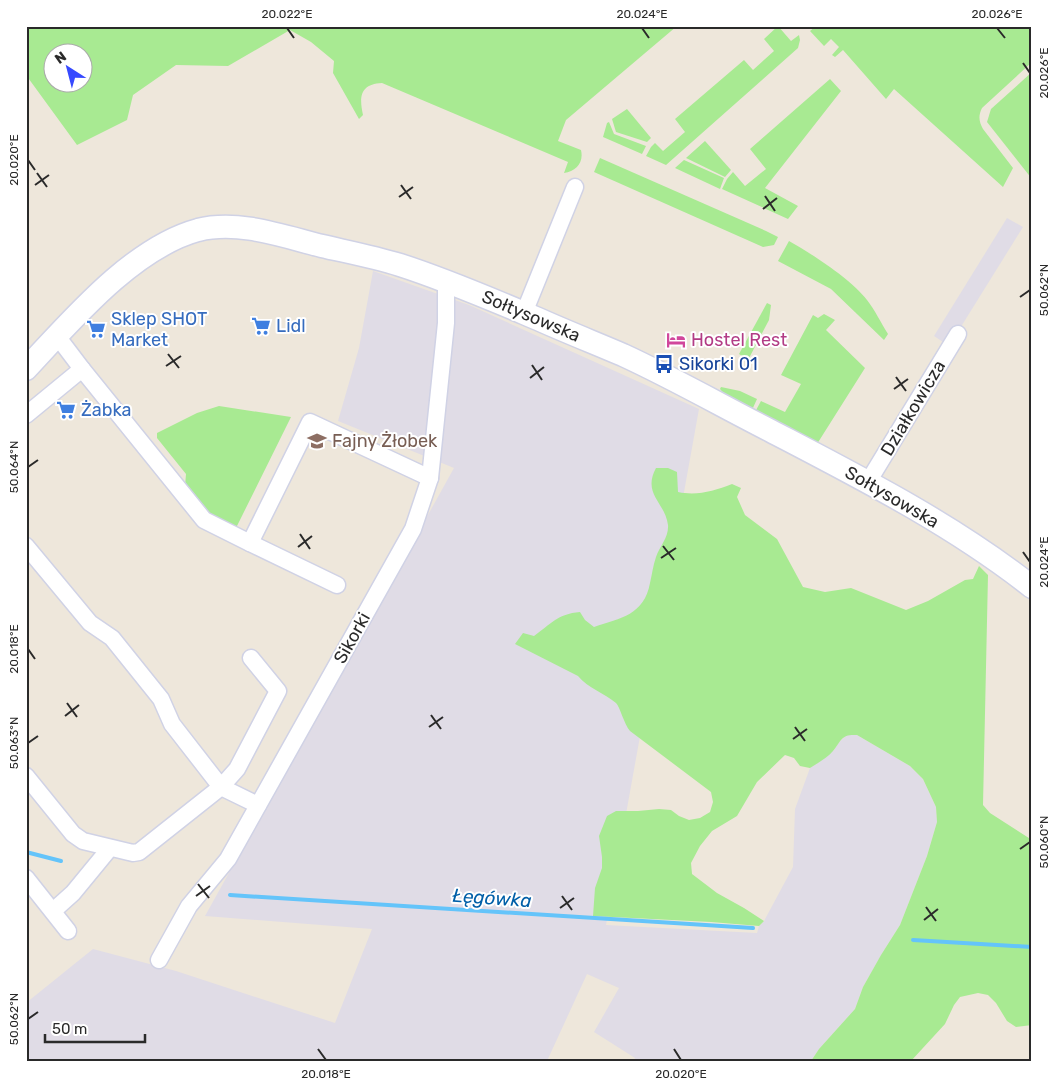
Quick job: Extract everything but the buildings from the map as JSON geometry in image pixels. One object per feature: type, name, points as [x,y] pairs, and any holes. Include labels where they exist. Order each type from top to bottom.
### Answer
[{"type":"street","points":[[524,313],[576,187]]},
{"type":"street","name":"Sołtysowska","points":[[26,369],[107,287],[144,256],[175,238],[208,228],[237,227],[268,232],[397,264],[446,281],[625,356],[868,482],[932,518],[1010,569],[1032,587]]},
{"type":"street","name":"Sikorki","points":[[159,960],[189,906],[228,859],[413,528],[430,478],[446,323],[446,281]]},
{"type":"street","name":"Działkowicza","points":[[868,482],[958,334]]},
{"type":"street","points":[[57,336],[204,520],[337,585]]},
{"type":"street","points":[[26,415],[82,369]]},
{"type":"street","points":[[250,543],[310,422],[430,478]]},
{"type":"street","points":[[26,546],[90,623],[112,638],[161,699],[172,724],[222,787],[258,805]]},
{"type":"street","points":[[26,776],[73,834],[83,841],[133,854],[140,852],[222,787],[237,769],[278,691],[251,658]]},
{"type":"street","points":[[53,912],[73,893],[110,848]]},
{"type":"street","points":[[26,878],[68,930]]},
{"type":"shaded area","points":[[1007,218],[1023,227],[949,346],[934,336]]},
{"type":"shaded area","points":[[373,271],[469,305],[699,409],[606,925],[757,933],[759,926],[764,921],[793,867],[795,809],[810,768],[834,750],[847,735],[857,735],[910,766],[923,779],[936,807],[937,822],[927,856],[900,925],[863,987],[855,1009],[819,1049],[811,1061],[634,1061],[635,1058],[594,1032],[619,988],[587,974],[547,1061],[26,1061],[26,1003],[93,949],[176,971],[335,1023],[372,929],[205,916],[454,468],[338,421],[359,348]]},
{"type":"green space","points":[[26,26],[677,26],[566,120],[558,141],[581,150],[582,155],[578,166],[564,173],[568,162],[382,83],[365,89],[361,97],[363,115],[359,119],[333,73],[334,61],[311,42],[290,30],[228,66],[176,65],[133,95],[127,120],[77,145],[26,75]]},
{"type":"green space","points":[[778,26],[791,41],[799,35],[798,48],[666,165],[646,156],[655,143],[663,151],[685,132],[675,119],[744,60],[753,70],[774,51],[764,39]]},
{"type":"green space","points":[[816,26],[1032,26],[1032,62],[982,108],[980,114],[983,129],[1013,168],[1003,187],[894,89],[886,99],[843,50],[835,57],[832,55],[839,47],[831,39],[824,46],[810,31]]},
{"type":"green space","points":[[1032,72],[1032,179],[987,122],[991,109]]},
{"type":"green space","points":[[830,79],[841,91],[765,188],[798,206],[788,219],[722,189],[733,172],[745,186],[766,169],[750,149]]},
{"type":"green space","points":[[627,109],[651,138],[647,142],[616,132],[612,119]]},
{"type":"green space","points":[[609,122],[614,134],[646,146],[642,154],[603,137]]},
{"type":"green space","points":[[705,141],[731,170],[725,177],[686,158]]},
{"type":"green space","points":[[600,158],[778,237],[774,245],[763,247],[594,172]]},
{"type":"green space","points":[[684,160],[724,178],[720,189],[675,168]]},
{"type":"green space","points":[[789,241],[831,267],[860,292],[873,308],[888,334],[884,340],[831,289],[778,261]]},
{"type":"green space","points":[[767,303],[771,305],[769,320],[748,360],[739,354]]},
{"type":"green space","points":[[824,314],[835,320],[826,330],[865,368],[817,444],[755,412],[761,401],[785,412],[801,384],[781,375],[813,315],[818,318]]},
{"type":"green space","points":[[721,387],[740,391],[757,399],[752,410],[726,396],[720,389]]},
{"type":"green space","points":[[219,406],[291,417],[236,528],[210,514],[185,486],[186,474],[157,438],[157,433],[197,413]]},
{"type":"green space","points":[[656,468],[668,468],[677,472],[678,492],[705,492],[732,484],[741,488],[737,497],[745,515],[777,539],[803,587],[825,592],[851,588],[906,610],[928,601],[965,580],[973,579],[979,566],[988,575],[983,805],[990,813],[1032,840],[1032,1025],[1016,1027],[1007,1021],[996,1003],[988,995],[978,993],[960,997],[945,1024],[911,1061],[811,1061],[819,1049],[855,1009],[863,987],[900,925],[927,856],[937,822],[936,807],[923,779],[910,766],[857,735],[845,737],[828,756],[810,768],[800,766],[794,758],[785,755],[757,782],[737,816],[712,831],[700,846],[691,863],[692,874],[717,893],[764,921],[759,926],[593,916],[595,888],[602,868],[599,836],[607,816],[616,811],[659,809],[671,810],[689,820],[700,818],[710,812],[713,802],[711,792],[630,731],[618,705],[611,699],[586,684],[578,676],[515,644],[523,633],[534,636],[555,620],[572,613],[580,612],[585,620],[594,627],[630,614],[643,602],[647,594],[656,557],[668,529],[666,517],[653,491],[652,477]]},
{"type":"waterway","name":"Łęgówka","points":[[26,852],[61,861]]},
{"type":"waterway","name":"Łęgówka","points":[[230,895],[753,928]]},
{"type":"waterway","name":"Łęgówka","points":[[913,940],[1032,947]]},
{"type":"place","name":"Lidl","points":[[261,326]]},
{"type":"place","name":"Sklep SHOT Market","points":[[96,329]]},
{"type":"place","name":"Hostel Rest","points":[[676,340]]},
{"type":"place","name":"Sikorki 01","points":[[664,364]]},
{"type":"place","name":"Żabka","points":[[66,410]]},
{"type":"place","name":"Fajny Żłobek","points":[[317,441]]}]
